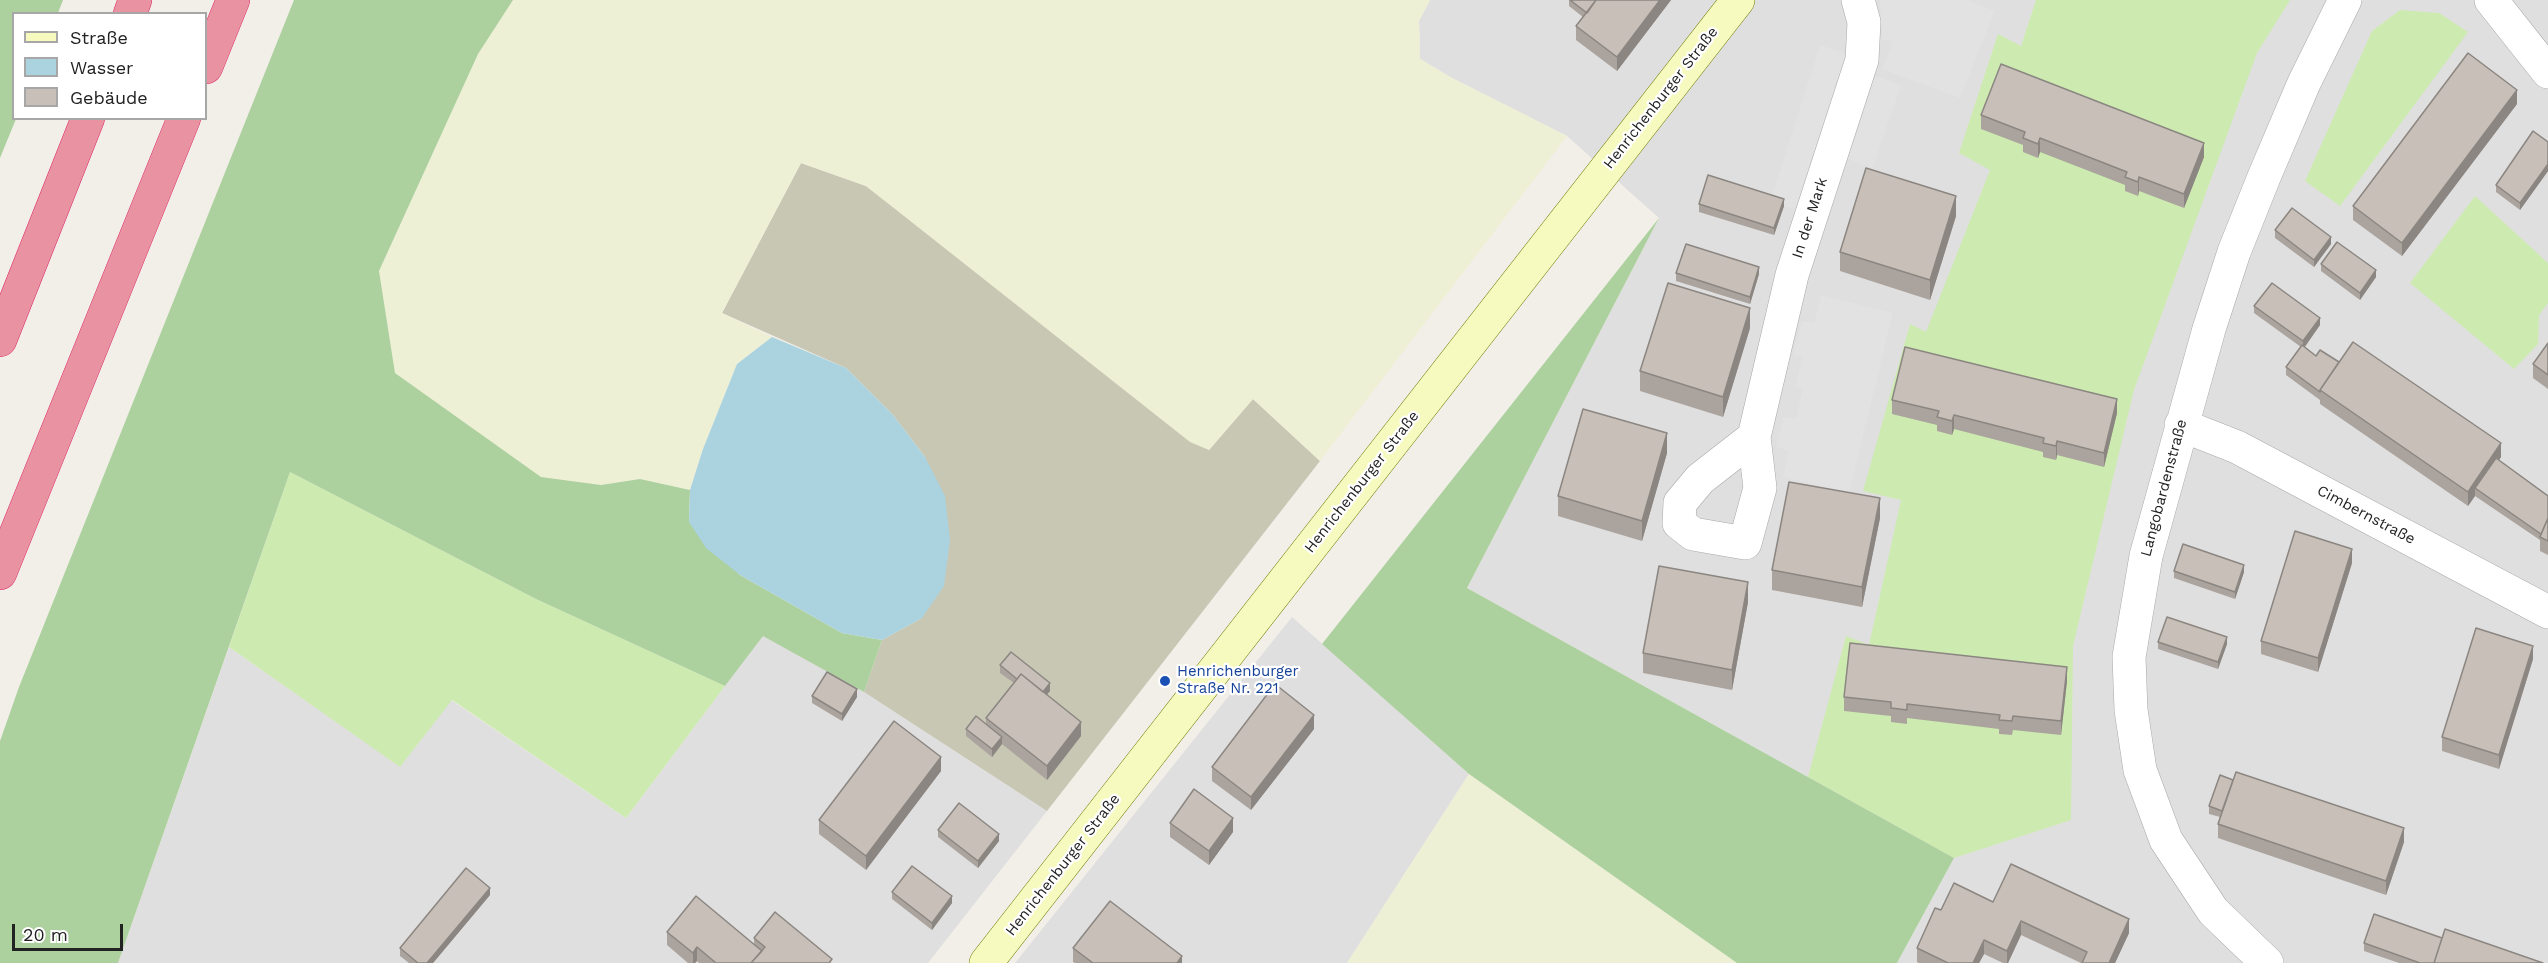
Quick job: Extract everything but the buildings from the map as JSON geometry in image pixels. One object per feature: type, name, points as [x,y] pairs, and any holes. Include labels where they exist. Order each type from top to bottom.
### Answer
[{"type":"highway","points":[[207,65],[233,0]]},
{"type":"highway","points":[[0,340],[87,120]]},
{"type":"highway","points":[[0,573],[183,120]]},
{"type":"main road","name":"Henrichenburger Straße","points":[[986,963],[1738,0]]},
{"type":"street","name":"In der Mark","points":[[1754,437],[1795,262],[1862,60],[1864,22],[1858,0]]},
{"type":"street","name":"Langobardenstraße","points":[[2267,963],[2214,911],[2166,840],[2140,770],[2132,710],[2129,657],[2146,556],[2181,425],[2234,252],[2304,83],[2345,0]]},
{"type":"street","points":[[2491,0],[2548,72]]},
{"type":"street","name":"Cimbernstraße","points":[[2181,425],[2237,447],[2548,612]]},
{"type":"shaded area","points":[[513,0],[1430,0],[1419,21],[1420,59],[1452,78],[1567,136],[1320,461],[1253,399],[1209,450],[1190,442],[866,186],[801,163],[722,313],[772,337],[737,364],[703,449],[690,490],[641,479],[601,485],[541,477],[395,373],[379,271],[478,54]]},
{"type":"shaded area","points":[[1430,0],[2548,0],[2548,963],[1897,963],[1954,858],[1467,588],[1659,218],[1567,136],[1452,78],[1420,59],[1419,21]]},
{"type":"shaded area","points":[[1880,0],[1967,0],[1995,11],[1960,98],[1882,69],[1893,41],[1882,40]]},
{"type":"shaded area","points":[[1820,45],[1847,54],[1797,210],[1770,202]]},
{"type":"shaded area","points":[[1875,76],[1901,85],[1873,168],[1848,159]]},
{"type":"shaded area","points":[[801,163],[866,186],[1209,450],[1253,399],[1320,461],[1047,811],[864,692],[882,640],[922,618],[925,457],[893,415],[846,368],[722,313]]},
{"type":"shaded area","points":[[1821,295],[1893,313],[1849,493],[1783,477],[1789,451],[1776,447],[1783,417],[1796,419],[1803,389],[1795,387],[1802,357],[1793,355],[1802,321],[1814,323]]},
{"type":"shaded area","points":[[1292,617],[1469,774],[1347,963],[1015,963]]},
{"type":"shaded area","points":[[763,635],[864,692],[1047,811],[928,963],[118,963],[229,647],[400,766],[451,700],[626,818]]},
{"type":"shaded area","points":[[1469,774],[1737,963],[1347,963]]},
{"type":"green space","points":[[0,0],[63,0],[58,12],[12,12],[12,120],[16,120],[0,158]]},
{"type":"green space","points":[[294,0],[513,0],[478,54],[379,271],[395,373],[541,477],[601,485],[640,479],[690,490],[689,522],[740,575],[842,633],[882,640],[864,692],[763,636],[725,686],[536,599],[290,472],[118,963],[0,963],[0,741],[19,687]]},
{"type":"green space","points":[[2036,0],[2290,0],[2257,53],[2134,390],[2073,646],[2071,820],[1954,858],[1808,777],[1846,636],[1869,645],[1901,500],[1863,491],[1910,324],[1926,332],[1990,170],[1959,153],[1998,34],[2021,46]]},
{"type":"green space","points":[[2400,10],[2439,13],[2468,32],[2340,206],[2305,181],[2372,31]]},
{"type":"green space","points":[[2475,196],[2548,263],[2548,303],[2539,315],[2538,344],[2514,369],[2410,283]]},
{"type":"green space","points":[[1659,218],[1467,588],[1954,858],[1897,963],[1737,963],[1469,774],[1322,644]]},
{"type":"green space","points":[[290,472],[536,599],[725,686],[626,818],[452,700],[400,767],[229,647]]},
{"type":"water","points":[[772,337],[846,368],[893,415],[925,457],[945,496],[950,540],[944,586],[922,618],[882,640],[842,633],[740,575],[706,548],[689,522],[690,490],[703,449],[737,364]]},
{"type":"place","name":"Henrichenburger Straße Nr. 221","points":[[1165,681]]}]
